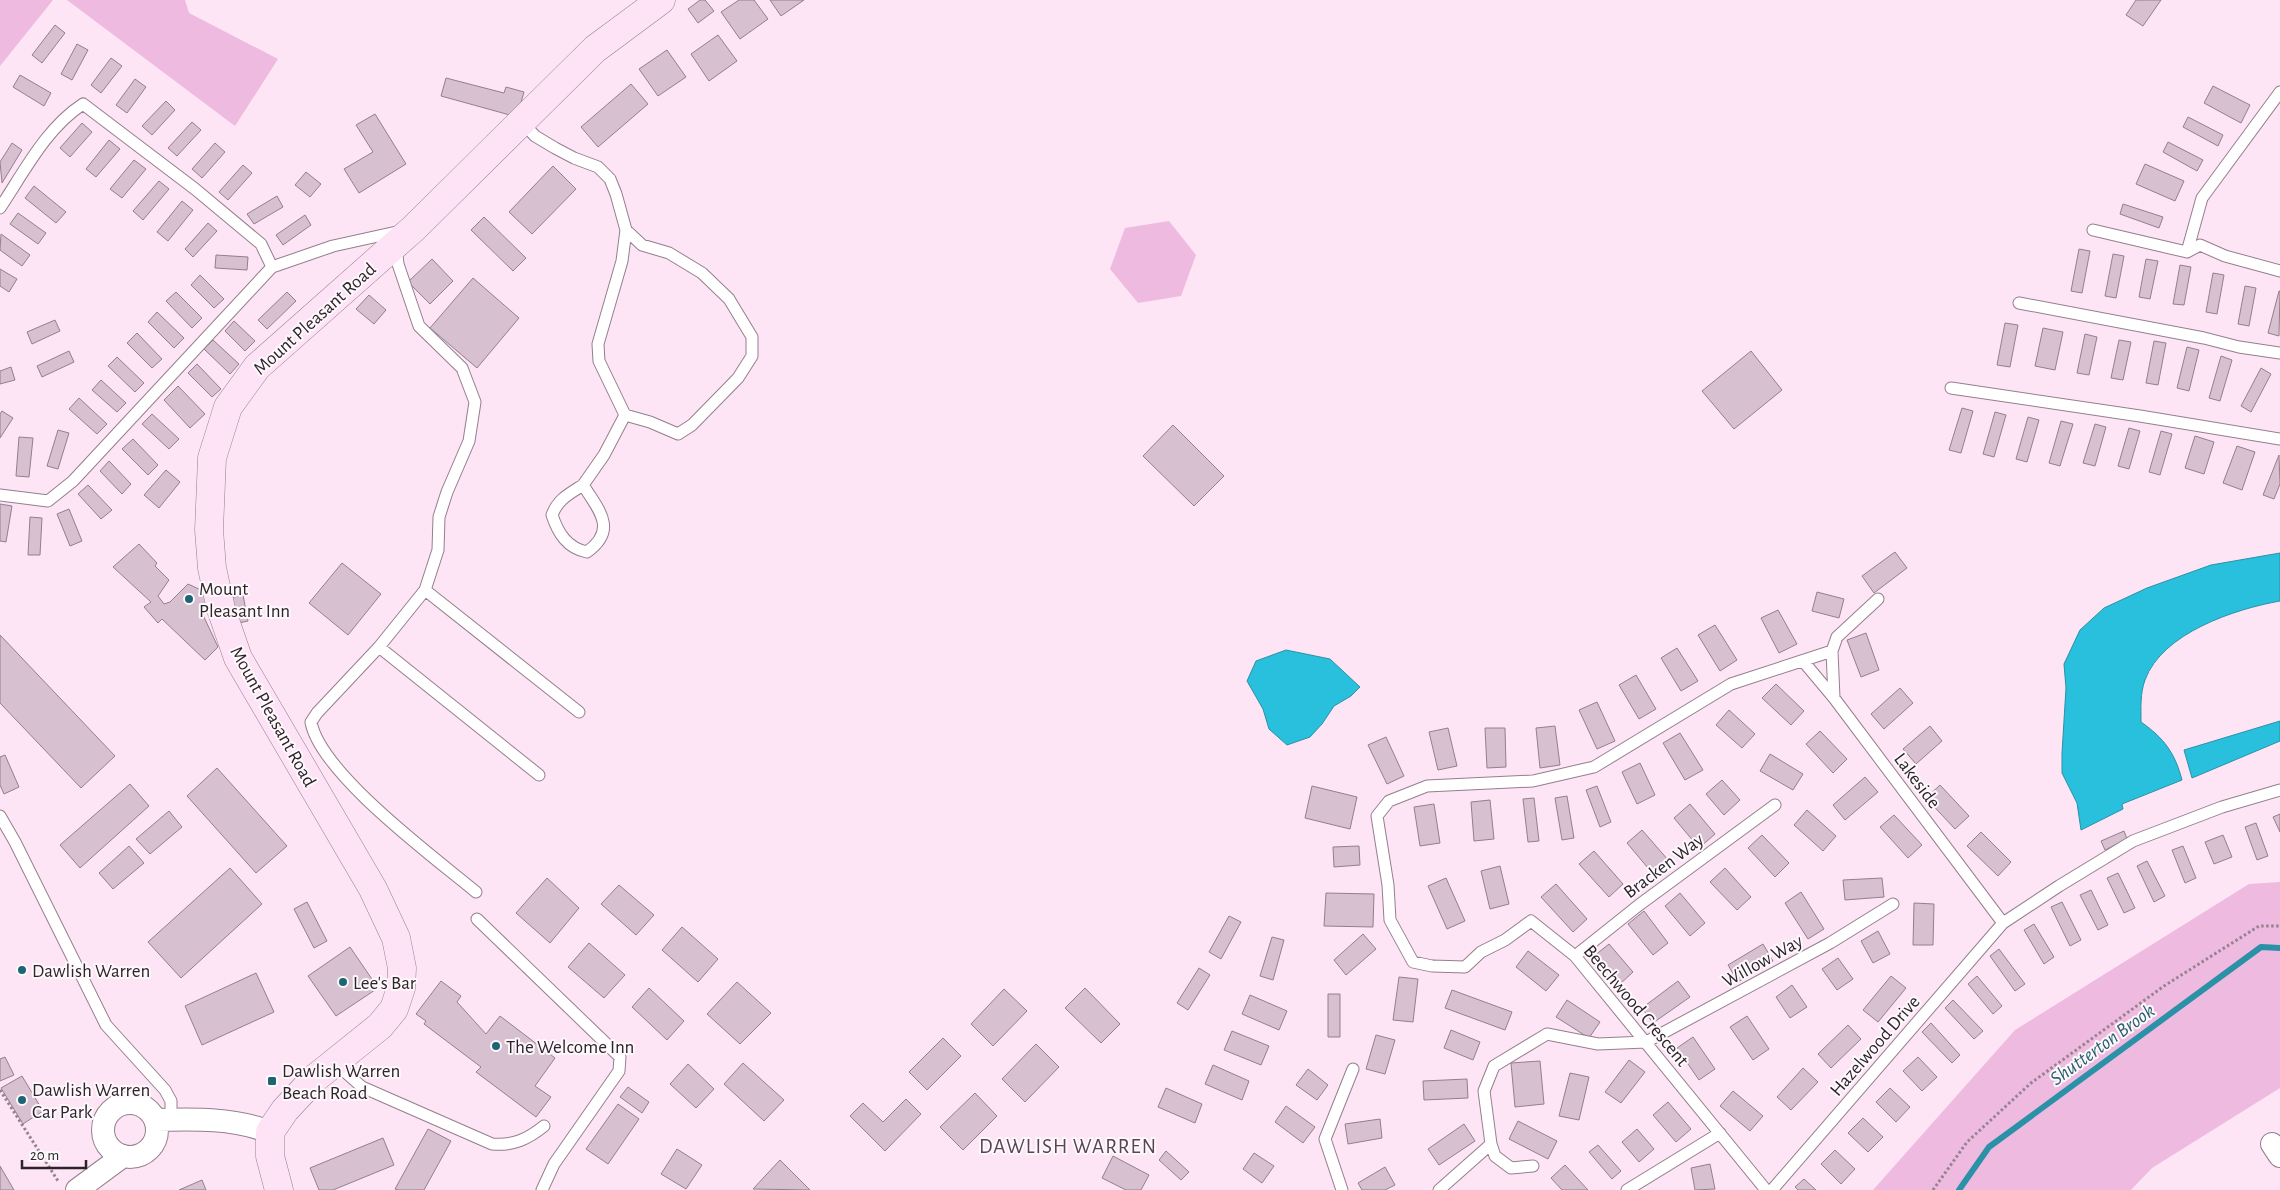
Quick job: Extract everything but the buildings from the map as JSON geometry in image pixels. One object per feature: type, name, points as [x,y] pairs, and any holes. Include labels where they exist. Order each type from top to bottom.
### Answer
[{"type":"street","name":"Mount Pleasant Road","points":[[270,1132],[298,1094],[380,1026],[394,1009],[401,988],[401,960],[396,938],[372,889],[238,658],[221,608],[212,568],[209,530],[212,458],[228,407],[257,368],[405,236],[595,49],[661,0]]},
{"type":"street","points":[[163,1120],[156,1139],[149,1149],[132,1157],[123,1156],[115,1152],[105,1140],[103,1131],[105,1120],[110,1112],[124,1103],[134,1102],[144,1106],[163,1120],[223,1120],[248,1123],[270,1132],[270,1156],[279,1190]]},
{"type":"street","points":[[77,1190],[123,1156]]},
{"type":"lane","points":[[2186,252],[2202,198],[2280,92]]},
{"type":"lane","points":[[0,208],[50,133],[65,116],[83,104],[195,189],[261,244],[272,267]]},
{"type":"lane","points":[[522,122],[535,136],[574,158],[598,167],[610,179],[626,230],[622,261],[598,344],[599,361],[609,386],[625,415],[650,422],[678,434],[692,425],[738,378],[752,356],[752,337],[729,299],[702,273],[669,253],[642,245],[626,230]]},
{"type":"lane","points":[[2093,230],[2186,252],[2200,245],[2225,256],[2280,271]]},
{"type":"lane","points":[[0,495],[48,501],[73,481],[272,267],[333,246],[405,236],[398,264],[419,326],[462,368],[475,402],[469,440],[446,492],[439,517],[438,550],[425,590],[379,647],[317,713],[311,722],[314,735],[357,792],[476,892]]},
{"type":"lane","points":[[2019,303],[2204,338],[2239,347],[2280,353]]},
{"type":"lane","points":[[1951,388],[2140,416],[2280,440]]},
{"type":"lane","points":[[584,485],[602,516],[604,529],[601,540],[587,552],[580,551],[564,540],[552,515],[556,505],[562,498],[584,485],[604,455],[625,415]]},
{"type":"lane","points":[[425,590],[578,712]]},
{"type":"lane","points":[[1834,698],[1832,651],[1837,637],[1878,599]]},
{"type":"lane","points":[[379,647],[539,775]]},
{"type":"lane","points":[[1803,661],[1832,651]]},
{"type":"lane","name":"Lakeside","points":[[1803,661],[1834,698],[2003,923]]},
{"type":"lane","name":"Beechwood Crescent","points":[[1766,1190],[1575,956],[1531,921],[1505,940],[1481,952],[1465,967],[1432,966],[1413,962],[1390,920],[1388,885],[1377,816],[1389,800],[1427,786],[1534,781],[1594,767],[1731,684],[1803,661]]},
{"type":"lane","name":"Hazelwood Drive","points":[[1772,1190],[2003,923],[2133,841],[2222,808],[2280,790]]},
{"type":"lane","name":"Bracken Way","points":[[1575,956],[1639,905],[1774,805]]},
{"type":"lane","points":[[0,816],[15,842],[106,1025],[165,1090],[171,1101],[163,1120]]},
{"type":"lane","name":"Willow Way","points":[[1646,1042],[1830,943],[1893,904]]},
{"type":"lane","points":[[478,918],[620,1057],[619,1071],[554,1164],[542,1190]]},
{"type":"lane","points":[[1533,1166],[1511,1168],[1495,1156],[1490,1144],[1484,1091],[1494,1066],[1547,1034],[1598,1044],[1646,1042]]},
{"type":"lane","points":[[335,1063],[362,1087],[492,1144],[503,1145],[521,1142],[544,1126]]},
{"type":"lane","points":[[1342,1190],[1325,1139],[1353,1069]]},
{"type":"lane","points":[[1627,1190],[1720,1132]]},
{"type":"lane","points":[[1439,1190],[1490,1144]]},
{"type":"path","points":[[1933,1190],[1967,1142],[2031,1083],[2164,986],[2260,926],[2280,926]]},
{"type":"path","points":[[0,1090],[63,1190]]},
{"type":"shaded area","points":[[0,0],[53,0],[0,66]]},
{"type":"shaded area","points":[[67,0],[185,0],[189,13],[278,59],[235,126]]},
{"type":"shaded area","points":[[1169,221],[1196,255],[1181,296],[1138,303],[1110,269],[1125,228]]},
{"type":"shaded area","points":[[2280,882],[2280,1088],[2152,1168],[2131,1190],[1873,1190],[2015,1030],[2249,884]]},
{"type":"water","points":[[2280,553],[2280,601],[2222,617],[2183,636],[2154,663],[2145,680],[2143,685],[2141,722],[2168,747],[2176,762],[2182,780],[2122,804],[2123,809],[2081,830],[2077,803],[2062,773],[2066,688],[2064,664],[2080,630],[2104,608],[2147,588],[2211,565]]},
{"type":"water","points":[[1286,650],[1330,659],[1360,687],[1351,696],[1334,706],[1322,724],[1310,737],[1287,745],[1269,729],[1263,709],[1247,681],[1256,661]]},
{"type":"water","points":[[2280,721],[2280,741],[2192,778],[2184,750]]},
{"type":"waterway","name":"Shutterton Brook","points":[[1959,1190],[1989,1147],[2261,947],[2280,948]]},
{"type":"place","name":"Mount Pleasant Inn","points":[[189,599]]},
{"type":"place","name":"Dawlish Warren","points":[[22,970]]},
{"type":"place","name":"Lee's Bar","points":[[343,982]]},
{"type":"place","name":"The Welcome Inn","points":[[496,1046]]},
{"type":"place","name":"Dawlish Warren Beach Road","points":[[272,1081]]},
{"type":"place","name":"Dawlish Warren Car Park","points":[[22,1100]]},
{"type":"district","name":"DAWLISH WARREN","points":[[1068,1146]]}]
